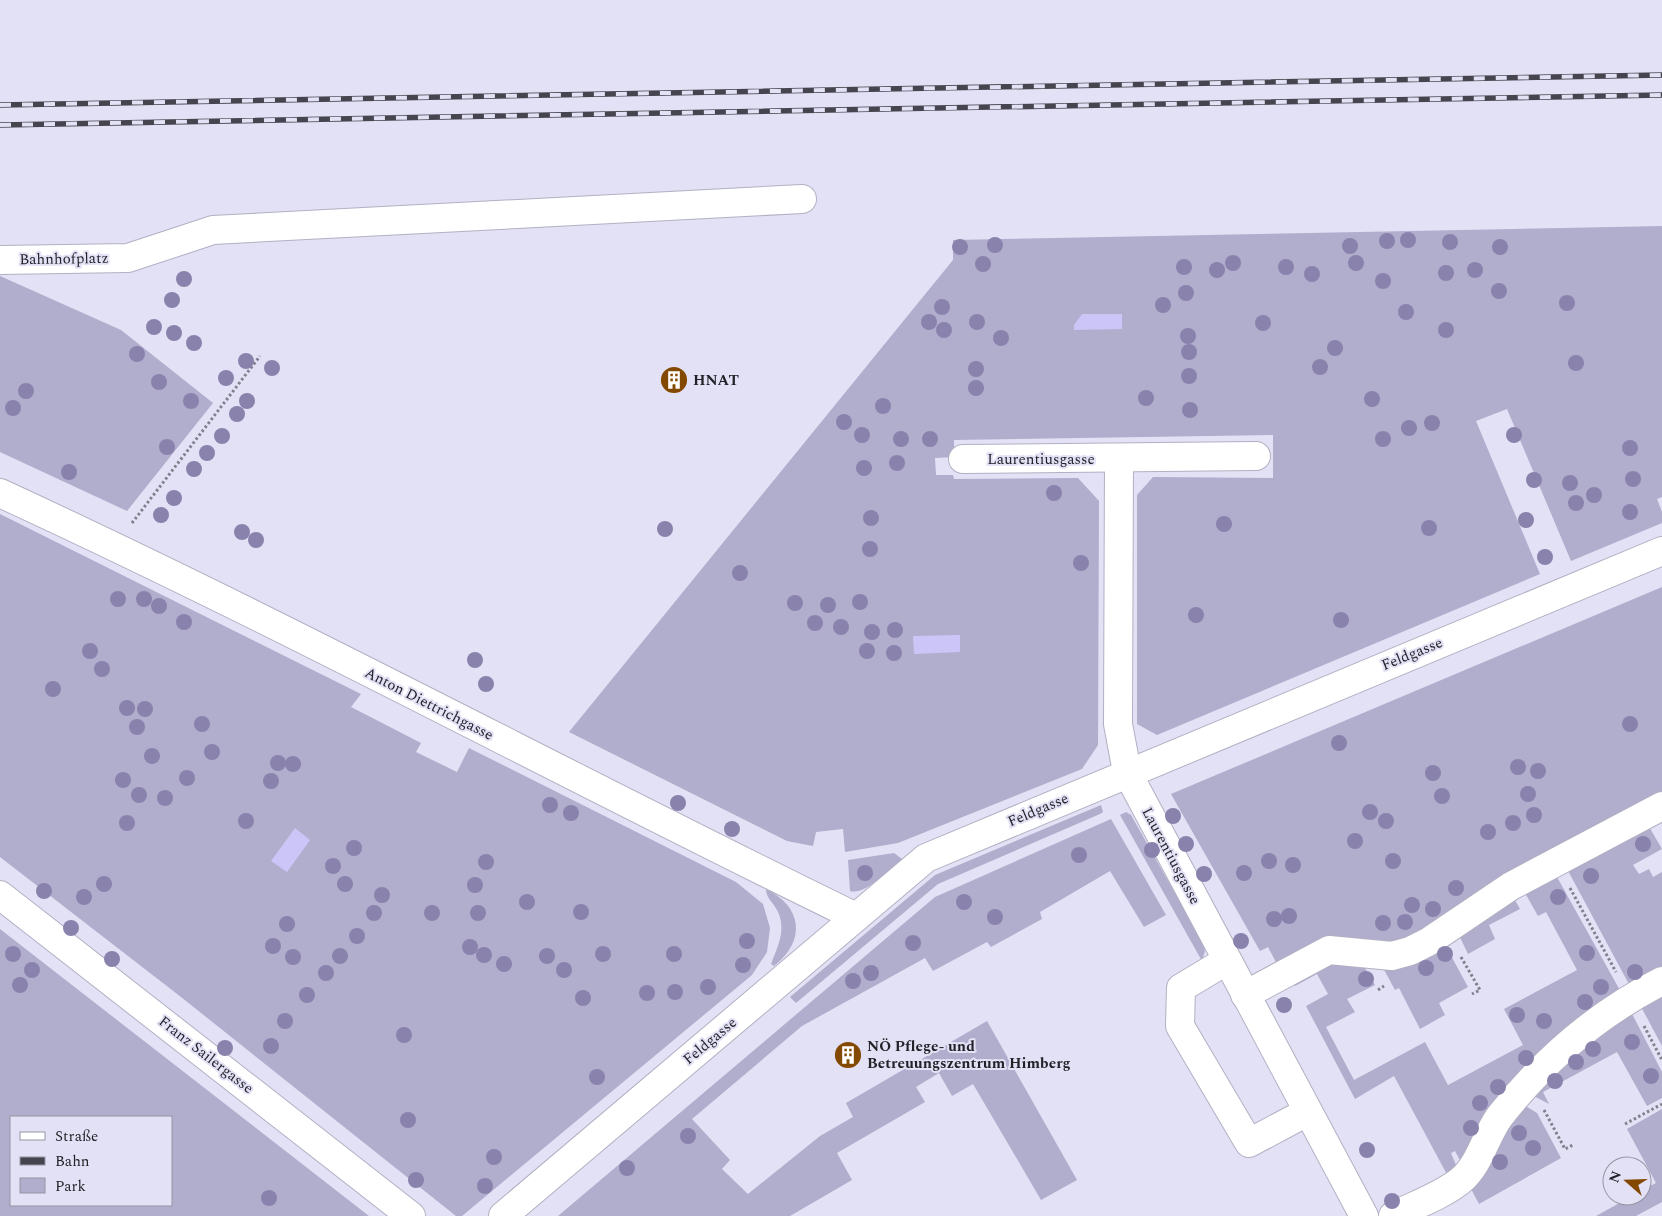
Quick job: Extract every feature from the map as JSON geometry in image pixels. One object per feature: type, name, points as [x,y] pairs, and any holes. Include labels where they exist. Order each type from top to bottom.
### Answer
[{"type":"street","name":"Bahnhofplatz","points":[[0,260],[128,258],[213,230],[802,199]]},
{"type":"street","name":"Laurentiusgasse","points":[[963,459],[1119,459],[1256,456]]},
{"type":"street","name":"Laurentiusgasse","points":[[1119,459],[1118,724],[1126,772],[1364,1216]]},
{"type":"street","name":"Anton Diettrichgasse","points":[[0,493],[119,548],[706,844],[856,917]]},
{"type":"street","name":"Feldgasse","points":[[503,1216],[926,858],[1126,772],[1662,551]]},
{"type":"street","points":[[1245,996],[1329,950],[1392,956],[1410,951],[1446,930],[1511,886],[1662,806]]},
{"type":"street","name":"Franz Sailergasse","points":[[0,894],[412,1216]]},
{"type":"street","points":[[1226,961],[1181,988],[1180,1026],[1249,1143],[1307,1112]]},
{"type":"street","points":[[1393,1216],[1462,1180],[1472,1169],[1498,1118],[1556,1054],[1602,1016],[1629,998],[1662,981]]},
{"type":"path","points":[[119,548],[136,515],[260,356]]},
{"type":"path","points":[[1556,861],[1662,1060]]},
{"type":"path","points":[[1446,930],[1480,990],[1472,994]]},
{"type":"path","points":[[1518,1094],[1543,1109],[1565,1149],[1573,1145]]},
{"type":"path","points":[[1625,1124],[1662,1104]]},
{"type":"green space","points":[[1662,226],[1662,497],[1657,499],[1662,512],[1662,523],[1571,561],[1507,409],[1476,421],[1540,574],[1157,735],[1137,724],[1137,495],[1153,477],[1273,478],[1273,435],[954,440],[954,457],[935,458],[936,475],[953,475],[954,479],[1078,478],[1099,501],[1098,745],[1082,769],[898,843],[845,852],[843,829],[816,832],[813,846],[787,841],[569,732],[953,260],[953,240]]},
{"type":"green space","points":[[0,276],[121,330],[213,403],[127,511],[0,452]]},
{"type":"green space","points":[[0,514],[361,694],[351,707],[421,743],[416,752],[457,772],[469,748],[736,882],[763,904],[770,928],[767,952],[752,975],[462,1216],[456,1216],[181,997],[0,857]]},
{"type":"green space","points":[[1662,587],[1662,797],[1406,941],[1279,968],[1268,947],[1260,951],[1171,794]]},
{"type":"green space","points":[[1101,805],[1103,812],[1100,814],[938,884],[796,1003],[790,997],[935,875]]},
{"type":"green space","points":[[1126,812],[1131,815],[1203,943],[1205,951],[1202,961],[1120,815]]},
{"type":"green space","points":[[1111,819],[1166,915],[1144,927],[1110,871],[1040,912],[1042,919],[991,947],[987,942],[933,971],[925,958],[802,1026],[692,1119],[730,1160],[722,1169],[748,1194],[820,1136],[853,1117],[846,1103],[987,1021],[1077,1180],[1041,1200],[973,1084],[952,1096],[939,1073],[916,1087],[925,1102],[837,1153],[852,1180],[790,1216],[558,1216],[935,897]]},
{"type":"green space","points":[[1648,825],[1662,849],[1633,865],[1639,874],[1649,869],[1653,877],[1662,872],[1662,972],[1631,988],[1566,867]]},
{"type":"green space","points":[[894,853],[902,859],[885,874],[863,889],[850,891],[848,860]]},
{"type":"green space","points":[[1552,868],[1622,994],[1464,1168],[1455,1151],[1451,1153],[1459,1172],[1450,1180],[1394,1076],[1355,1099],[1306,1006],[1328,994],[1317,974],[1295,986],[1292,980],[1327,960],[1361,961],[1375,985],[1347,999],[1355,1012],[1326,1027],[1354,1080],[1425,1042],[1448,1085],[1523,1045],[1504,1009],[1577,970],[1546,912],[1538,916],[1521,886]]},
{"type":"green space","points":[[766,889],[778,896],[787,905],[796,925],[791,946],[774,966],[771,964],[780,937],[781,924],[777,910],[768,897]]},
{"type":"green space","points":[[1511,893],[1520,909],[1489,925],[1495,939],[1468,954],[1457,931]]},
{"type":"green space","points":[[0,929],[369,1216],[0,1216]]},
{"type":"green space","points":[[1443,941],[1468,987],[1439,1003],[1445,1015],[1420,1029],[1399,988],[1395,990],[1380,962]]},
{"type":"green space","points":[[1662,989],[1662,1046],[1638,1001]]},
{"type":"green space","points":[[1629,1008],[1662,1072],[1662,1098],[1647,1106],[1617,1052],[1543,1092],[1549,1104],[1530,1094]]},
{"type":"green space","points":[[1521,1103],[1537,1113],[1561,1158],[1479,1204],[1468,1183]]},
{"type":"green space","points":[[1662,1109],[1662,1202],[1636,1216],[1596,1216],[1614,1206],[1652,1206],[1652,1185],[1656,1183],[1652,1176],[1652,1156],[1642,1156],[1627,1129]]},
{"type":"shaded area","points":[[1082,314],[1122,314],[1122,329],[1074,330],[1074,325]]},
{"type":"shaded area","points":[[960,635],[960,652],[914,654],[913,636]]},
{"type":"shaded area","points":[[295,828],[310,840],[287,872],[271,861]]},
{"type":"railway","points":[[0,105],[1662,75]]},
{"type":"railway","points":[[0,125],[1662,95]]},
{"type":"place","name":"HNAT","points":[[674,380]]},
{"type":"place","name":"NÖ Pflege- und Betreuungszentrum Himberg","points":[[848,1055]]}]
